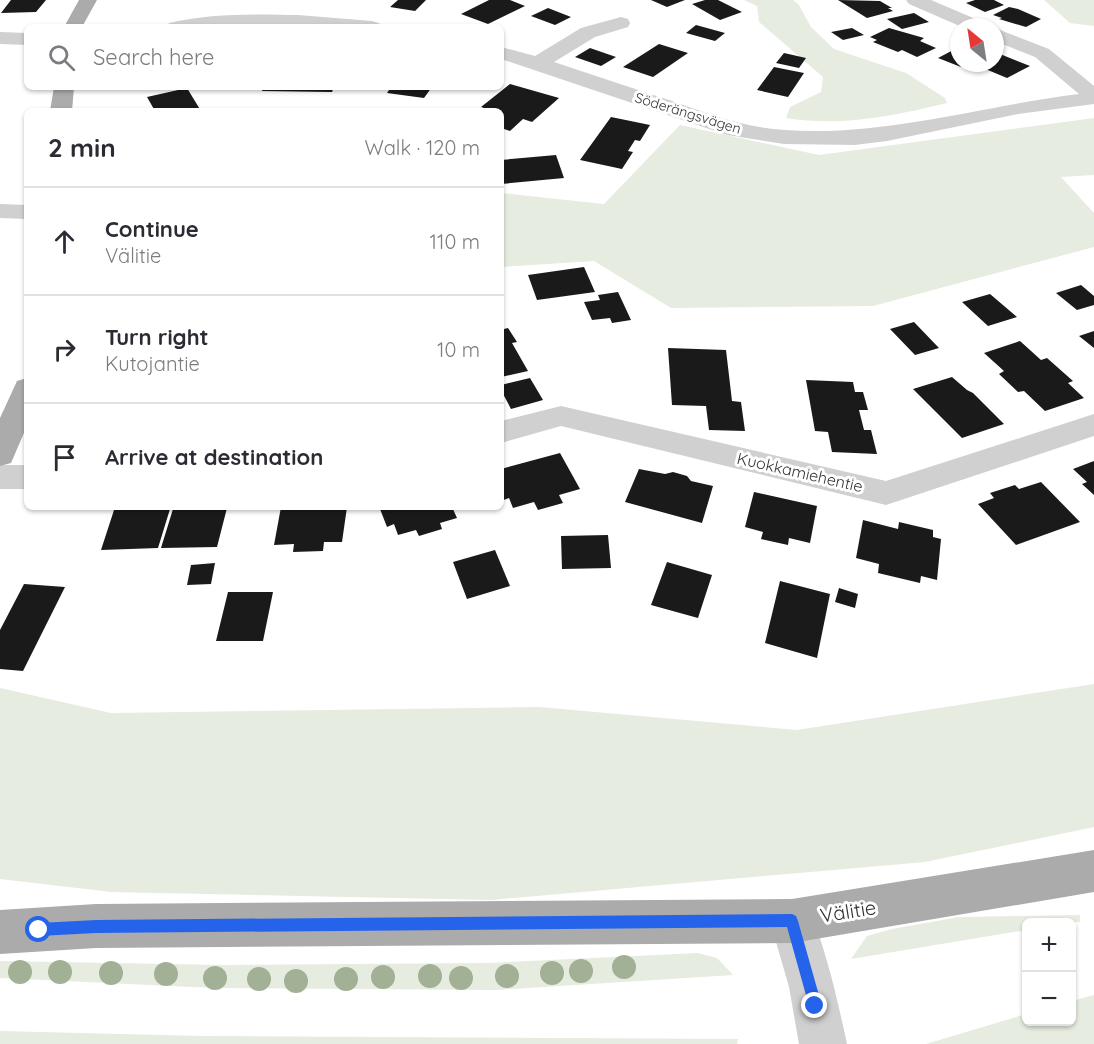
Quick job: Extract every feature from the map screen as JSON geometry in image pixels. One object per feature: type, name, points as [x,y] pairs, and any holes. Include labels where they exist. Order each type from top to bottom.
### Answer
[{"type":"main road","points":[[76,24],[88,0]]},
{"type":"main road","points":[[61,108],[64,90]]},
{"type":"main road","points":[[0,455],[24,395]]},
{"type":"main road","name":"Välitie","points":[[0,932],[96,926],[792,921],[1094,871]]},
{"type":"main road","name":"Välitie","points":[[0,909],[96,926]]},
{"type":"street","points":[[915,0],[957,18]]},
{"type":"street","points":[[204,24],[251,19],[345,24]]},
{"type":"street","points":[[538,63],[589,31],[604,25],[621,23]]},
{"type":"street","points":[[0,38],[24,39]]},
{"type":"street","points":[[1004,38],[1042,53],[1094,97]]},
{"type":"street","name":"Söderängsvägen","points":[[504,54],[538,63],[735,130],[784,137],[855,138],[887,134],[1018,108],[1094,97]]},
{"type":"street","points":[[0,212],[24,212]]},
{"type":"street","name":"Kuokkamiehentie","points":[[504,431],[561,417],[886,493],[1094,425]]},
{"type":"street","points":[[0,477],[24,477]]},
{"type":"street","points":[[792,921],[812,987],[823,1044]]},
{"type":"shaded area","points":[[744,0],[793,0],[799,5],[811,27],[834,49],[906,73],[945,98],[947,103],[887,116],[847,121],[786,118],[790,107],[821,92],[823,77],[759,22],[757,6]]},
{"type":"shaded area","points":[[1044,0],[1094,0],[1094,26],[1070,23]]},
{"type":"shaded area","points":[[1094,118],[1094,175],[1061,177],[1094,213],[1094,247],[873,306],[671,308],[594,261],[504,267],[504,193],[604,204],[680,125],[819,155]]},
{"type":"shaded area","points":[[1094,684],[1094,827],[925,862],[491,900],[111,892],[0,879],[0,688],[111,713],[539,707],[797,730]]},
{"type":"shaded area","points":[[1080,915],[1080,922],[1076,922],[1076,918],[1022,918],[1022,931],[851,959],[867,936],[959,917]]},
{"type":"shaded area","points":[[698,953],[717,958],[733,975],[496,990],[215,988],[0,978],[0,961],[223,965],[489,963]]},
{"type":"shaded area","points":[[1094,995],[1094,1044],[926,1044],[1022,1015],[1022,1026],[1076,1026],[1076,1000]]},
{"type":"shaded area","points":[[0,1031],[202,1036],[738,1039],[737,1044],[0,1044]]},
{"type":"building","points":[[11,0],[46,0],[36,12],[1,13]]},
{"type":"building","points":[[398,0],[426,0],[415,11],[390,7]]},
{"type":"building","points":[[489,0],[510,0],[525,6],[488,24],[461,14]]},
{"type":"building","points":[[651,0],[685,0],[667,7]]},
{"type":"building","points":[[705,0],[718,0],[742,12],[720,20],[692,4]]},
{"type":"building","points":[[838,0],[880,1],[893,11],[867,18]]},
{"type":"building","points":[[975,0],[994,0],[1004,5],[985,12],[966,3]]},
{"type":"building","points":[[1009,7],[1041,19],[1026,27],[993,15]]},
{"type":"building","points":[[548,8],[571,17],[555,25],[531,16]]},
{"type":"building","points":[[914,13],[929,22],[902,29],[887,19]]},
{"type":"building","points":[[696,25],[725,33],[715,41],[686,33]]},
{"type":"building","points":[[852,28],[864,35],[843,40],[831,32]]},
{"type":"building","points":[[889,28],[924,38],[920,41],[936,48],[917,57],[873,42],[877,40],[870,37]]},
{"type":"building","points":[[659,44],[688,53],[653,77],[623,67]]},
{"type":"building","points":[[590,48],[616,57],[601,66],[575,57]]},
{"type":"building","points":[[950,52],[950,63],[938,58]]},
{"type":"building","points":[[784,53],[806,58],[799,68],[776,63]]},
{"type":"building","points":[[1004,56],[1030,66],[1007,78],[993,72],[1004,72]]},
{"type":"building","points":[[774,67],[804,73],[788,97],[757,90]]},
{"type":"building","points":[[510,84],[559,98],[532,122],[523,119],[510,131],[504,129],[504,108],[481,107]]},
{"type":"building","points":[[188,90],[199,108],[153,108],[147,97]]},
{"type":"building","points":[[262,90],[333,90],[332,92]]},
{"type":"building","points":[[389,90],[430,90],[424,98],[387,93]]},
{"type":"building","points":[[611,117],[650,125],[640,141],[635,140],[628,151],[633,152],[622,169],[580,160]]},
{"type":"building","points":[[556,155],[564,178],[504,184],[504,160]]},
{"type":"building","points":[[584,267],[595,292],[537,300],[528,275]]},
{"type":"building","points":[[1081,285],[1094,296],[1094,305],[1077,310],[1056,293]]},
{"type":"building","points":[[618,292],[631,320],[612,323],[610,318],[592,320],[584,302],[600,300],[598,295]]},
{"type":"building","points":[[990,294],[1017,317],[988,326],[962,302]]},
{"type":"building","points":[[914,322],[939,348],[915,355],[890,329]]},
{"type":"building","points":[[508,328],[517,342],[512,343],[528,371],[504,376],[504,329]]},
{"type":"building","points":[[1094,331],[1094,348],[1079,336]]},
{"type":"building","points":[[1020,341],[1041,360],[1047,358],[1073,381],[1068,383],[1084,398],[1045,411],[1024,391],[1018,392],[999,374],[1004,371],[984,353]]},
{"type":"building","points":[[668,348],[726,350],[732,401],[741,402],[745,431],[709,430],[706,406],[672,405]]},
{"type":"building","points":[[952,377],[973,393],[1004,424],[962,438],[913,389]]},
{"type":"building","points":[[530,378],[543,400],[511,409],[504,396],[504,384]]},
{"type":"building","points":[[806,380],[853,382],[855,392],[863,392],[868,410],[859,410],[864,430],[871,430],[877,454],[832,452],[828,432],[815,431]]},
{"type":"building","points":[[560,453],[580,489],[559,495],[563,503],[538,510],[534,502],[513,508],[509,498],[504,500],[504,468]]},
{"type":"building","points":[[1094,461],[1094,495],[1082,484],[1087,482],[1073,469]]},
{"type":"building","points":[[639,469],[665,474],[673,472],[687,476],[691,481],[713,486],[702,523],[625,502]]},
{"type":"building","points":[[1041,482],[1080,522],[1016,545],[978,504],[994,498],[990,493],[1015,485],[1019,489]]},
{"type":"building","points":[[754,492],[817,506],[810,543],[789,538],[788,545],[761,539],[763,532],[745,527]]},
{"type":"building","points":[[114,510],[170,510],[158,548],[101,550]]},
{"type":"building","points":[[173,510],[226,510],[217,547],[161,548]]},
{"type":"building","points":[[280,510],[347,510],[342,542],[324,542],[323,551],[293,552],[294,544],[274,545]]},
{"type":"building","points":[[380,510],[453,510],[457,518],[440,523],[442,529],[419,536],[416,530],[398,535],[394,524],[387,527]]},
{"type":"building","points":[[863,520],[898,529],[899,522],[933,530],[933,537],[941,539],[937,580],[921,576],[920,583],[878,573],[879,564],[856,558]]},
{"type":"building","points":[[608,535],[611,568],[562,569],[561,536]]},
{"type":"building","points":[[495,550],[510,586],[467,599],[453,562]]},
{"type":"building","points":[[667,562],[712,575],[698,618],[651,605]]},
{"type":"building","points":[[215,563],[211,584],[187,585],[191,565]]},
{"type":"building","points":[[780,581],[830,594],[817,658],[765,643]]},
{"type":"building","points":[[24,584],[65,587],[23,671],[0,669],[0,630]]},
{"type":"building","points":[[839,588],[858,594],[855,608],[835,602]]},
{"type":"building","points":[[228,592],[273,592],[263,641],[216,641]]},
{"type":"route","points":[[39,930],[96,926],[792,921],[812,987],[815,1006]]}]
